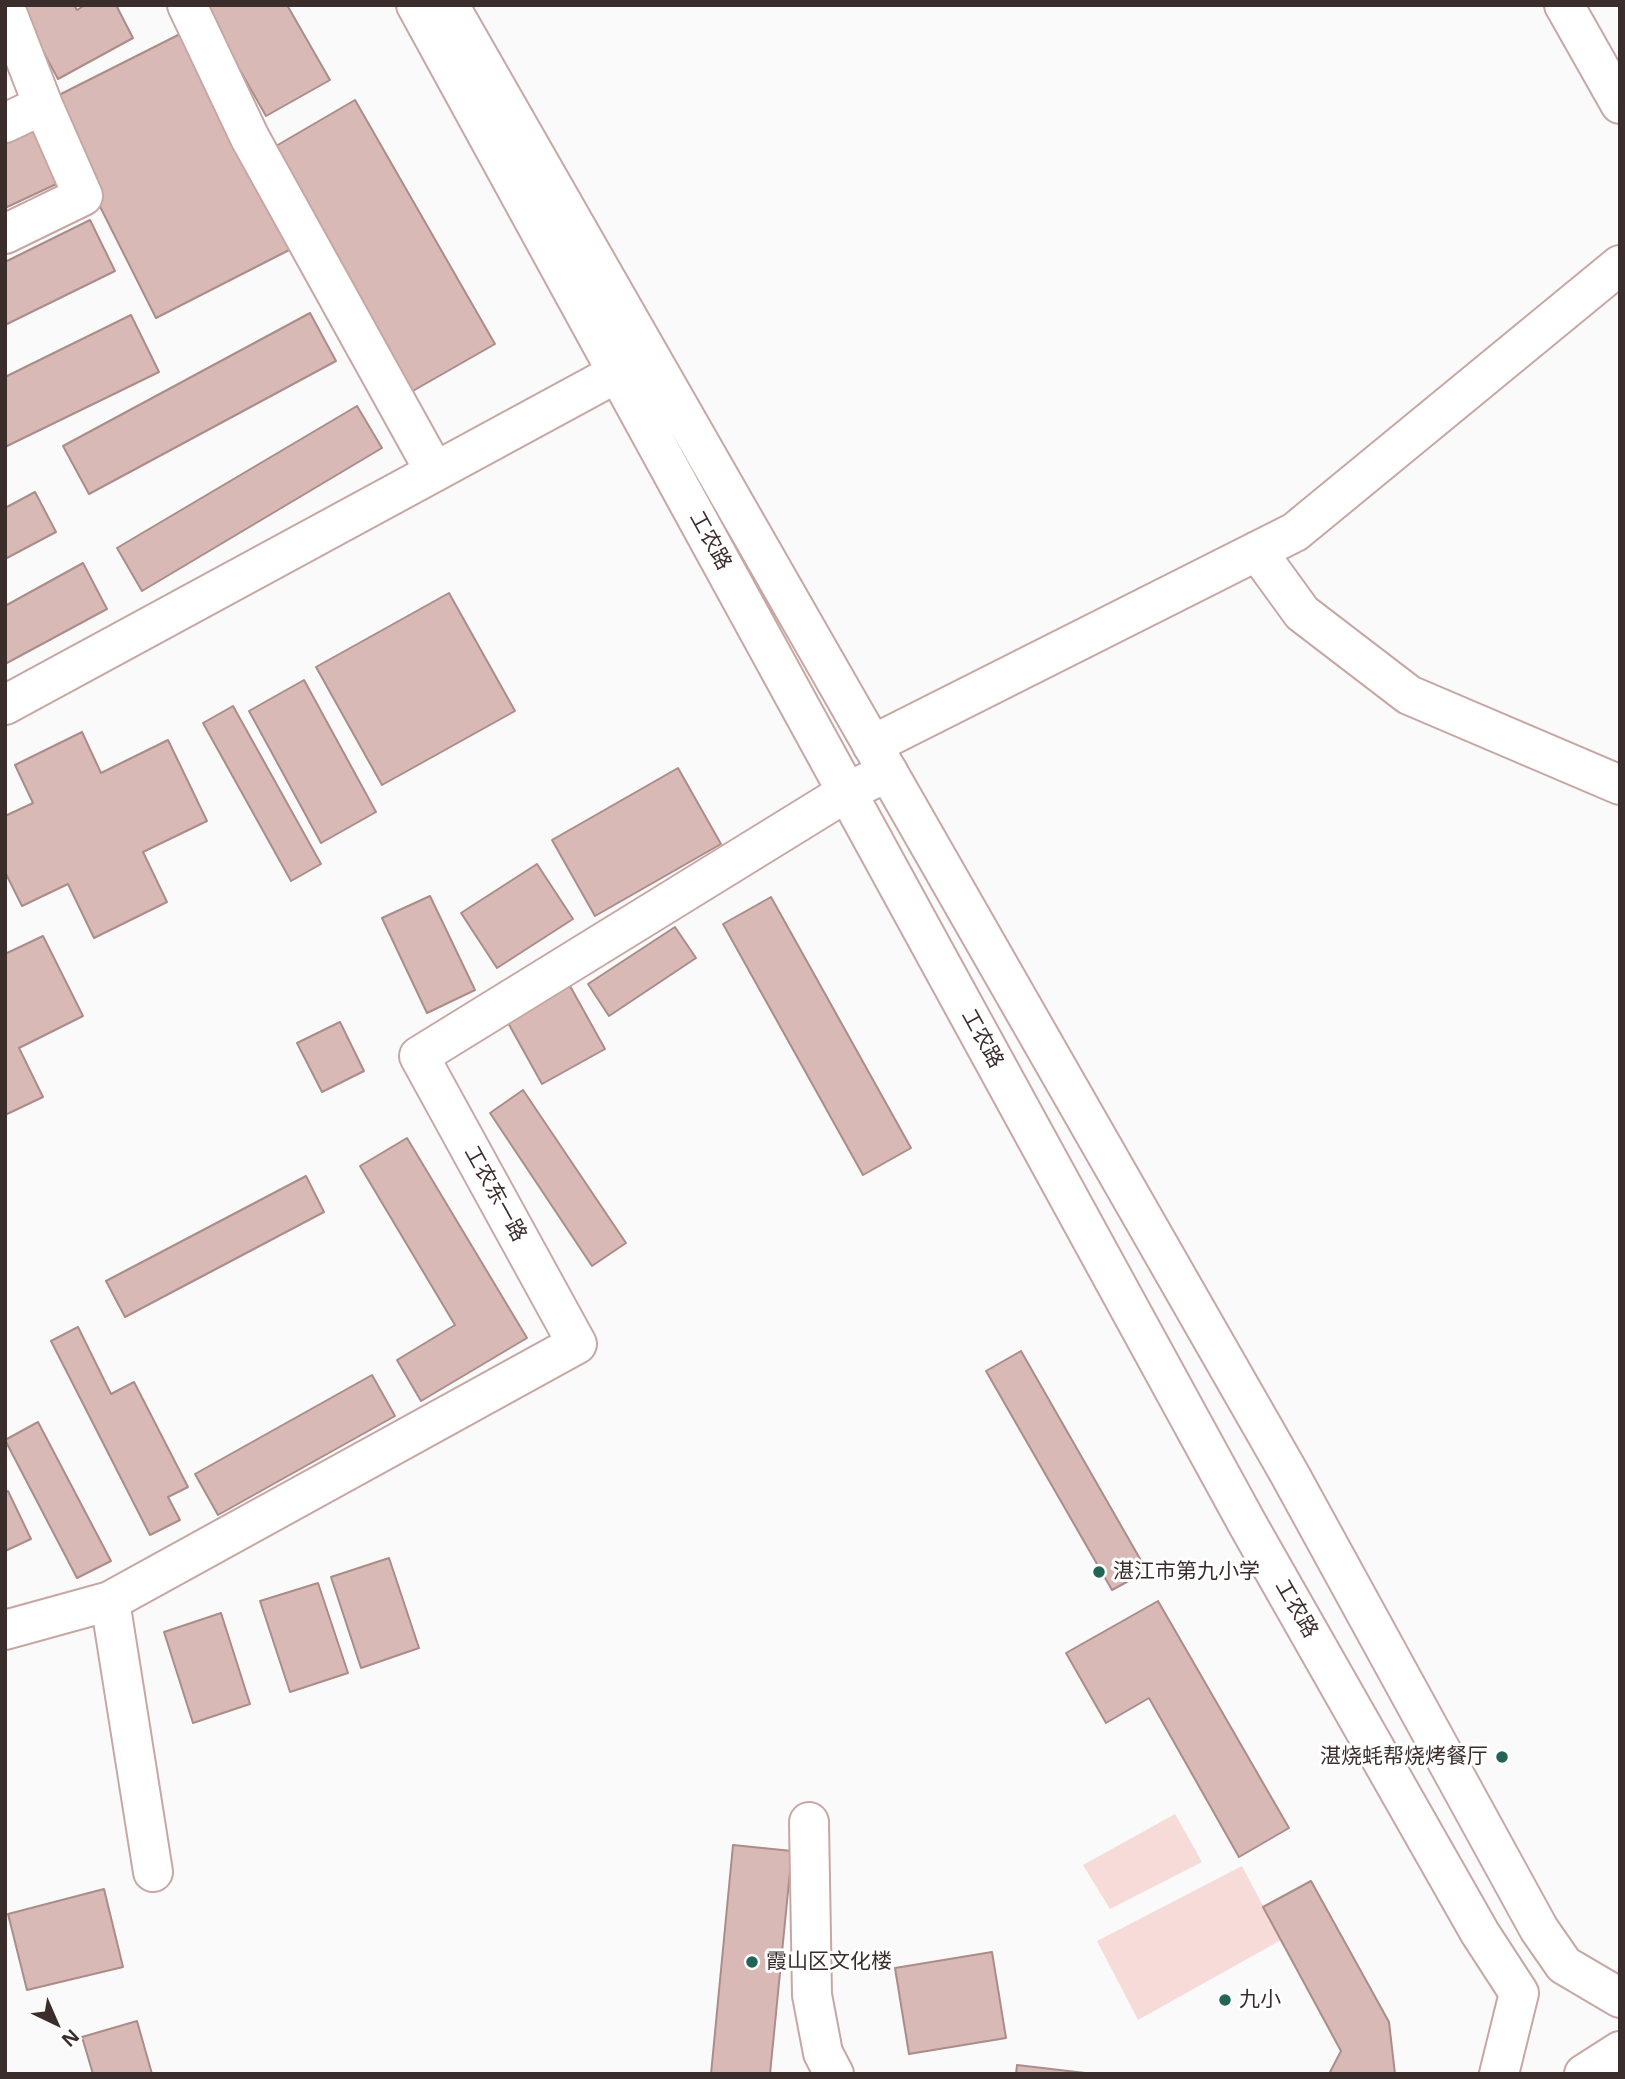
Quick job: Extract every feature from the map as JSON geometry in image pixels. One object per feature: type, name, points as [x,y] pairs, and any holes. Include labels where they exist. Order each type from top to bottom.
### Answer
[{"type":"street","points":[[187,5],[250,138],[435,472]]},
{"type":"street","name":"工农路","points":[[416,5],[1248,1525],[1480,1933],[1519,1993],[1499,2074]]},
{"type":"street","name":"工农路","points":[[449,5],[1289,1473],[1539,1928],[1564,1965],[1620,1998]]},
{"type":"street","points":[[1564,5],[1620,104]]},
{"type":"street","points":[[5,234],[83,195],[6,14]]},
{"type":"street","points":[[5,123],[43,105]]},
{"type":"street","name":"工农东一路","points":[[110,1601],[577,1344],[419,1056],[847,792],[880,759],[1295,532],[1620,265]]},
{"type":"street","points":[[5,705],[617,373]]},
{"type":"street","points":[[1258,551],[1302,613],[1409,695],[1620,785]]},
{"type":"street","points":[[5,1630],[110,1601],[153,1872]]},
{"type":"street","points":[[808,1822],[812,1995],[823,2053],[834,2074]]},
{"type":"street","points":[[1584,2074],[1620,2051]]},
{"type":"shaded area","points":[[1175,1814],[1202,1862],[1110,1909],[1083,1865]]},
{"type":"shaded area","points":[[1242,1866],[1281,1940],[1138,2020],[1097,1941]]},
{"type":"building","points":[[18,5],[74,5],[77,10],[85,5],[116,5],[133,38],[58,79]]},
{"type":"building","points":[[203,5],[287,5],[330,80],[266,116]]},
{"type":"building","points":[[188,30],[297,246],[156,318],[47,101]]},
{"type":"building","points":[[355,100],[495,344],[404,396],[264,153]]},
{"type":"building","points":[[37,117],[67,179],[5,208],[5,132]]},
{"type":"building","points":[[90,220],[115,271],[5,325],[5,262]]},
{"type":"building","points":[[310,313],[336,361],[89,494],[63,446]]},
{"type":"building","points":[[131,315],[159,372],[5,447],[5,377]]},
{"type":"building","points":[[357,406],[382,448],[142,591],[117,548]]},
{"type":"building","points":[[35,492],[56,532],[5,559],[5,508]]},
{"type":"building","points":[[83,563],[107,609],[5,664],[5,606]]},
{"type":"building","points":[[449,593],[515,711],[382,785],[316,667]]},
{"type":"building","points":[[304,680],[376,812],[321,843],[249,711]]},
{"type":"building","points":[[233,706],[321,864],[291,881],[203,723]]},
{"type":"building","points":[[82,732],[101,773],[168,740],[207,821],[143,852],[167,902],[94,938],[68,884],[22,906],[5,872],[5,816],[33,803],[15,765]]},
{"type":"building","points":[[678,768],[721,844],[595,916],[552,840]]},
{"type":"building","points":[[537,864],[573,919],[497,968],[461,913]]},
{"type":"building","points":[[430,896],[475,990],[427,1013],[382,918]]},
{"type":"building","points":[[771,897],[911,1148],[863,1175],[723,924]]},
{"type":"building","points":[[675,927],[696,958],[609,1016],[588,984]]},
{"type":"building","points":[[43,936],[83,1016],[19,1048],[43,1097],[5,1115],[5,954]]},
{"type":"building","points":[[570,986],[605,1049],[542,1084],[507,1021]]},
{"type":"building","points":[[340,1022],[364,1071],[322,1092],[297,1043]]},
{"type":"building","points":[[523,1090],[626,1243],[592,1266],[490,1113]]},
{"type":"building","points":[[407,1138],[527,1338],[421,1401],[397,1360],[455,1325],[360,1166]]},
{"type":"building","points":[[306,1176],[324,1212],[125,1317],[106,1281]]},
{"type":"building","points":[[78,1327],[111,1394],[134,1382],[188,1487],[168,1497],[180,1520],[150,1535],[51,1341]]},
{"type":"building","points":[[1021,1351],[1147,1571],[1112,1590],[986,1371]]},
{"type":"building","points":[[372,1375],[395,1416],[218,1515],[195,1474]]},
{"type":"building","points":[[38,1422],[111,1561],[77,1578],[5,1440]]},
{"type":"building","points":[[8,1491],[31,1539],[5,1551],[5,1493]]},
{"type":"building","points":[[389,1558],[419,1648],[361,1668],[331,1577]]},
{"type":"building","points":[[318,1583],[348,1673],[290,1692],[260,1601]]},
{"type":"building","points":[[1158,1601],[1289,1828],[1239,1857],[1149,1698],[1106,1723],[1066,1653]]},
{"type":"building","points":[[221,1613],[250,1704],[193,1723],[164,1632]]},
{"type":"building","name":"霞山区文化楼","points":[[733,1845],[792,1851],[770,2074],[711,2074]]},
{"type":"building","points":[[1311,1881],[1389,2022],[1395,2074],[1329,2074],[1341,2051],[1263,1907]]},
{"type":"building","points":[[104,1889],[123,1967],[27,1990],[8,1914]]},
{"type":"building","points":[[992,1952],[1006,2038],[909,2054],[895,1968]]},
{"type":"building","points":[[137,2021],[152,2074],[93,2074],[82,2037]]},
{"type":"building","points":[[1017,2065],[1094,2074],[1016,2074]]},
{"type":"place","name":"湛江市第九小学","points":[[1099,1572]]},
{"type":"place","name":"湛烧蚝帮烧烤餐厅","points":[[1502,1757]]},
{"type":"place","name":"霞山区文化楼","points":[[752,1962]]},
{"type":"place","name":"九小","points":[[1225,2000]]}]
